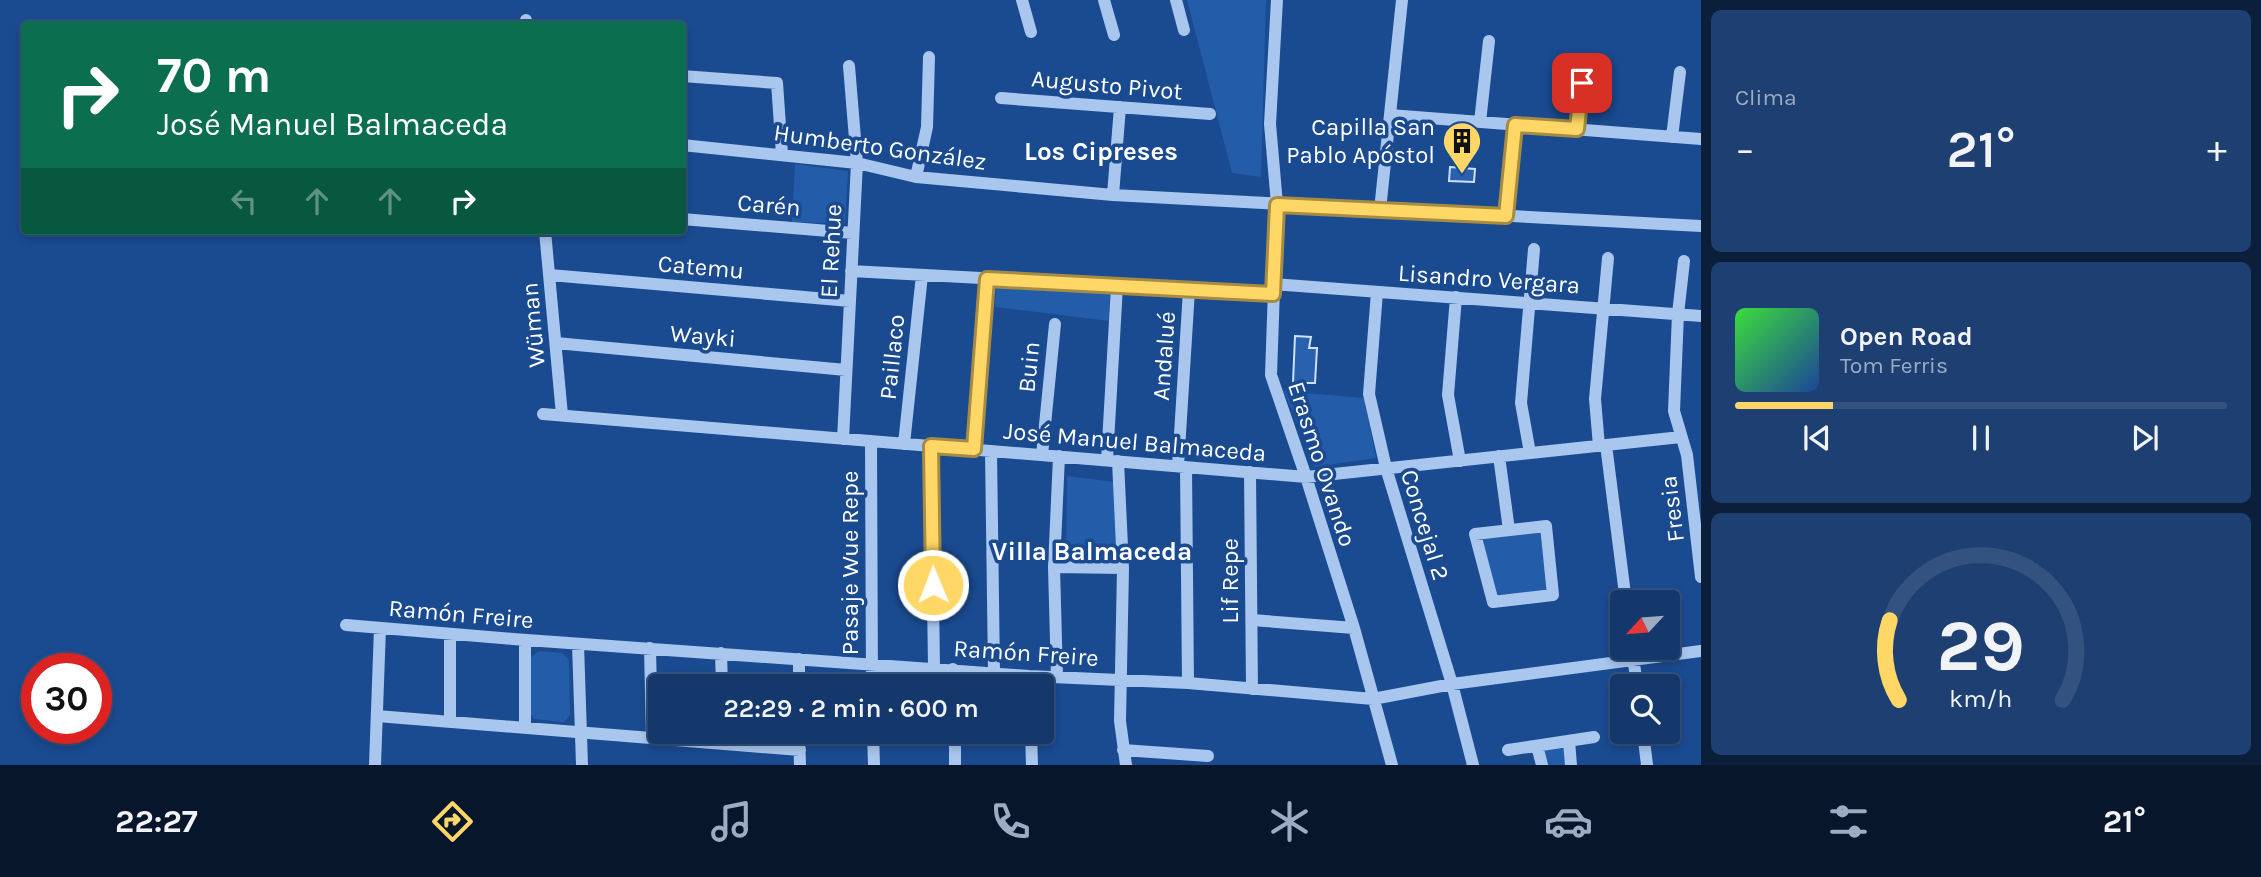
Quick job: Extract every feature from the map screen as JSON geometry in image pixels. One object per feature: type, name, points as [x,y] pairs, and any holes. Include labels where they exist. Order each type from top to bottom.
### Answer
[{"type":"street","points":[[1022,0],[1031,32]]},
{"type":"street","points":[[1104,0],[1114,35]]},
{"type":"street","points":[[1176,0],[1184,30]]},
{"type":"street","name":"Erasmo Ovando","points":[[1277,0],[1270,124],[1277,205],[1270,375],[1354,628],[1392,765]]},
{"type":"street","points":[[1380,210],[1402,0]]},
{"type":"street","points":[[1480,122],[1489,41]]},
{"type":"street","points":[[916,177],[928,127],[929,57]]},
{"type":"street","points":[[1577,129],[1585,60]]},
{"type":"street","name":"El Rehue","points":[[843,439],[857,163],[849,66]]},
{"type":"street","points":[[1672,137],[1680,72]]},
{"type":"street","points":[[686,76],[777,83],[782,154]]},
{"type":"street","name":"Augusto Pivot","points":[[1001,98],[1210,114]]},
{"type":"street","points":[[1113,195],[1120,107]]},
{"type":"street","points":[[1390,115],[1701,139]]},
{"type":"street","points":[[1506,216],[1515,125]]},
{"type":"street","name":"Humberto González","points":[[686,145],[857,163],[916,177],[1113,195],[1701,226]]},
{"type":"street","name":"Carén","points":[[686,219],[853,233]]},
{"type":"street","name":"Wüman","points":[[545,235],[562,415]]},
{"type":"street","points":[[1530,453],[1521,403],[1534,249]]},
{"type":"street","points":[[1608,258],[1595,399],[1624,590]]},
{"type":"street","name":"Fresia","points":[[1684,261],[1678,314],[1674,411],[1687,455],[1701,577]]},
{"type":"street","name":"Lisandro Vergara","points":[[851,271],[1189,290],[1377,292],[1701,316]]},
{"type":"street","name":"Catemu","points":[[550,275],[849,301]]},
{"type":"street","name":"Paillaco","points":[[904,444],[922,275]]},
{"type":"street","points":[[974,449],[987,279]]},
{"type":"street","points":[[1117,286],[1113,461],[1123,568],[1120,721],[1125,765]]},
{"type":"street","name":"Andalué","points":[[1188,683],[1182,467],[1189,290]]},
{"type":"street","name":"Concejal 2","points":[[1377,292],[1370,394],[1386,468],[1452,684],[1473,765]]},
{"type":"street","points":[[1456,298],[1448,394],[1460,461]]},
{"type":"street","name":"Buin","points":[[1042,455],[1055,324]]},
{"type":"street","name":"Wayki","points":[[556,343],[846,370]]},
{"type":"street","name":"José Manuel Balmaceda","points":[[543,414],[1306,477],[1681,438]]},
{"type":"street","name":"Pasaje Wue Repe","points":[[871,441],[872,674]]},
{"type":"street","points":[[931,446],[934,668]]},
{"type":"street","points":[[991,451],[994,672]]},
{"type":"street","points":[[1057,677],[1055,567],[1059,456]]},
{"type":"street","points":[[1499,457],[1509,530]]},
{"type":"street","name":"Lif Repe","points":[[1250,472],[1252,689]]},
{"type":"street","points":[[1546,526],[1553,595],[1493,603],[1475,534],[1509,530],[1546,526]]},
{"type":"street","points":[[1055,567],[1123,568]]},
{"type":"street","points":[[1252,620],[1354,628]]},
{"type":"street","name":"Ramón Freire","points":[[346,625],[1002,674]]},
{"type":"street","points":[[375,765],[380,628]]},
{"type":"street","points":[[450,634],[450,722]]},
{"type":"street","points":[[525,640],[525,728]]},
{"type":"street","points":[[578,644],[582,765]]},
{"type":"street","points":[[650,649],[651,674]]},
{"type":"street","name":"Ramón Freire","points":[[1680,652],[1701,651]]},
{"type":"street","points":[[721,653],[722,674]]},
{"type":"street","name":"Ramón Freire","points":[[1054,677],[1188,683],[1373,699],[1610,658]]},
{"type":"street","points":[[799,659],[799,674]]},
{"type":"street","points":[[953,669],[953,674]]},
{"type":"street","points":[[377,716],[648,738]]},
{"type":"street","points":[[1508,750],[1594,737]]},
{"type":"street","points":[[1569,741],[1571,765]]},
{"type":"street","points":[[762,744],[800,750]]},
{"type":"street","points":[[800,744],[800,765]]},
{"type":"street","points":[[873,744],[874,765]]},
{"type":"street","points":[[955,744],[956,765]]},
{"type":"street","points":[[1031,744],[1032,765]]},
{"type":"street","points":[[1644,744],[1647,765]]},
{"type":"street","points":[[1537,746],[1542,765]]},
{"type":"street","points":[[1123,750],[1208,756]]},
{"type":"shaded area","points":[[1187,0],[1266,0],[1261,177],[1232,173]]},
{"type":"shaded area","points":[[795,164],[848,171],[845,224],[792,222]]},
{"type":"shaded area","points":[[996,289],[1110,292],[1109,321],[995,307]]},
{"type":"shaded area","points":[[1284,391],[1364,398],[1376,458],[1314,467]]},
{"type":"shaded area","points":[[1067,476],[1115,482],[1118,561],[1066,562]]},
{"type":"shaded area","points":[[1545,527],[1553,594],[1494,602],[1476,534]]},
{"type":"shaded area","points":[[539,651],[562,653],[569,660],[570,715],[564,722],[534,719],[530,713],[531,657]]},
{"type":"shaded area","points":[[1568,741],[1570,765],[1542,765],[1537,746]]},
{"type":"building","name":"Capilla San Pablo Apóstol","points":[[1450,167],[1475,169],[1474,182],[1449,181]]},
{"type":"building","points":[[1295,336],[1311,337],[1309,348],[1317,348],[1315,383],[1293,383]]},
{"type":"place","name":"Capilla San Pablo Apóstol","points":[[1462,175]]},
{"type":"district","name":"Los Cipreses","points":[[1101,151]]},
{"type":"district","name":"Villa Balmaceda","points":[[1092,551]]},
{"type":"route","points":[[933,585],[931,446],[974,449],[987,279],[1273,294],[1277,205],[1506,216],[1515,125],[1577,129],[1582,83]]}]
